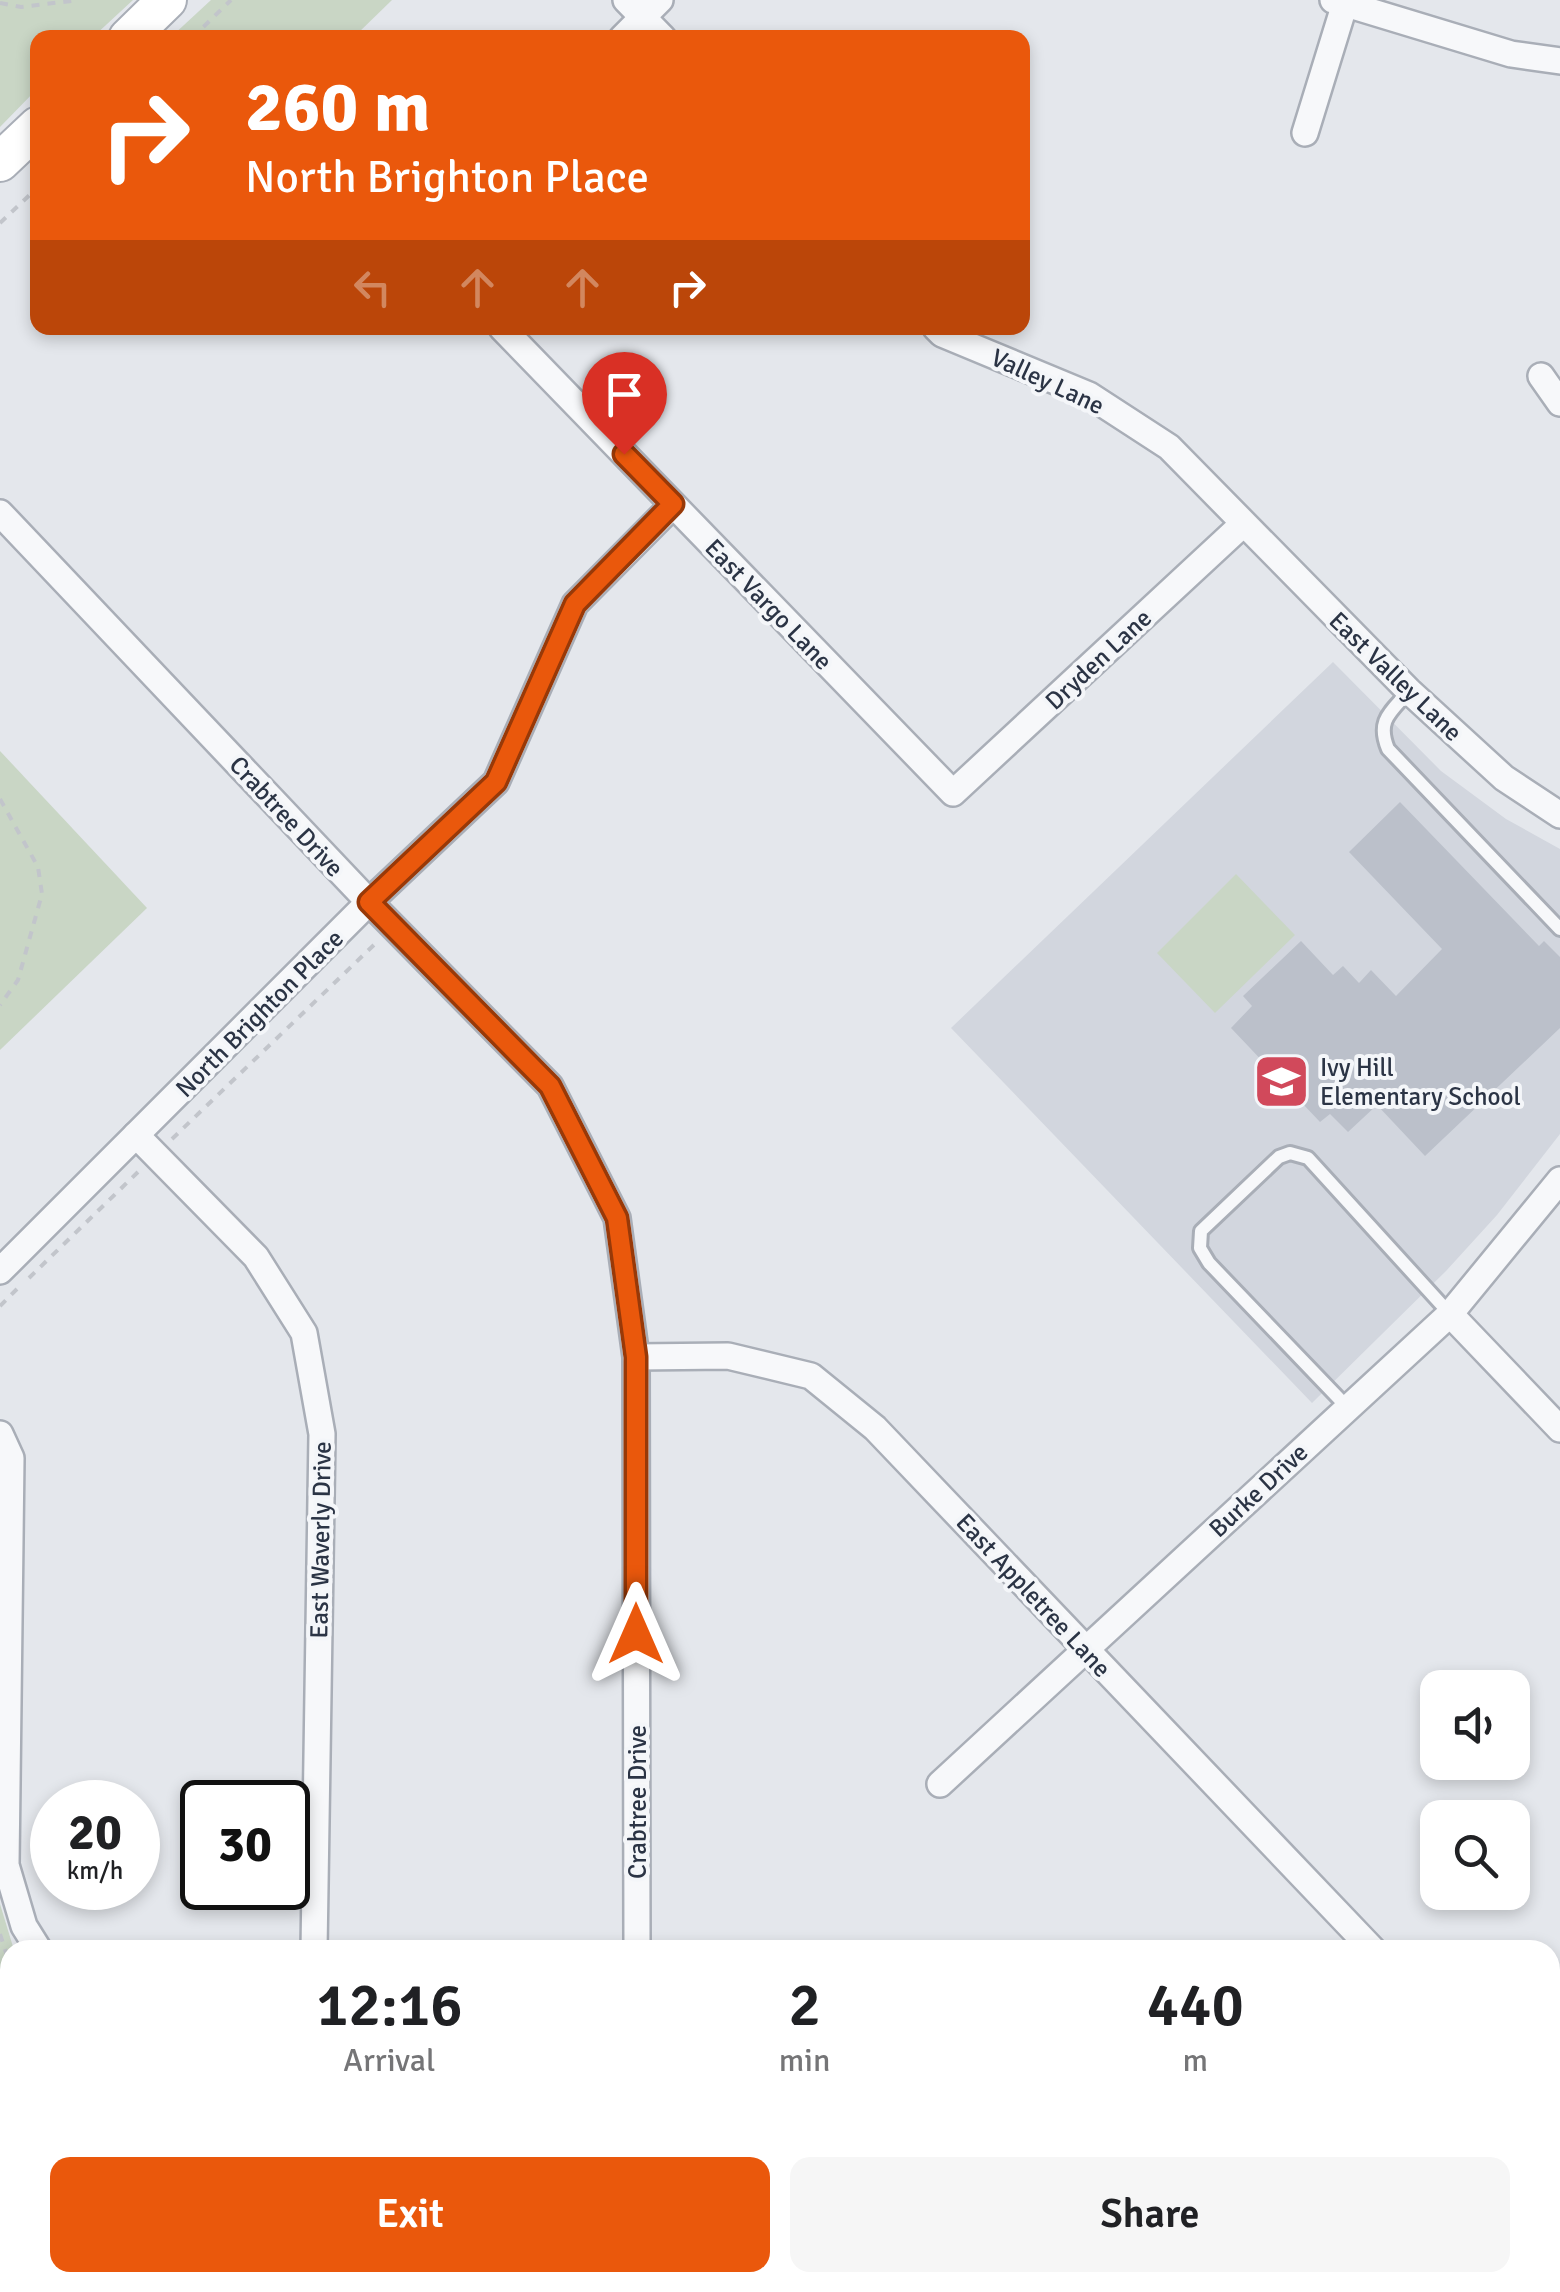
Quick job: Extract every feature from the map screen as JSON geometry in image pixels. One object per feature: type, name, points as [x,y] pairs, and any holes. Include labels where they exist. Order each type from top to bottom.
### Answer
[{"type":"main road","points":[[136,30],[167,0]]},
{"type":"main road","points":[[0,162],[30,134]]},
{"type":"street","points":[[1305,133],[1341,1],[1511,54],[1560,61]]},
{"type":"street","points":[[627,30],[643,6],[658,30]]},
{"type":"street","name":"East Vargo Lane","points":[[509,335],[953,793]]},
{"type":"street","name":"Valley Lane","points":[[944,335],[1089,396],[1169,447],[1243,524]]},
{"type":"street","points":[[1542,376],[1560,402]]},
{"type":"street","name":"North Brighton Place","points":[[0,1270],[369,902],[496,782],[575,604],[673,504]]},
{"type":"street","name":"Crabtree Drive","points":[[0,513],[392,926],[550,1086],[617,1218],[636,1357],[637,1940]]},
{"type":"street","name":"East Valley Lane","points":[[1243,524],[1409,691],[1504,778],[1560,814]]},
{"type":"street","name":"Dryden Lane","points":[[953,793],[1243,524]]},
{"type":"street","name":"East Waverly Drive","points":[[136,1136],[256,1257],[304,1333],[322,1434],[314,1940]]},
{"type":"street","name":"Burke Drive","points":[[940,1784],[1450,1314],[1560,1180]]},
{"type":"street","points":[[1450,1314],[1560,1430]]},
{"type":"street","name":"East Appletree Lane","points":[[636,1357],[728,1356],[812,1376],[876,1428],[1363,1940]]},
{"type":"street","points":[[0,1434],[11,1458],[6,1865],[24,1926],[33,1940]]},
{"type":"lane","points":[[1409,691],[1384,724],[1382,735],[1388,749],[1560,930]]},
{"type":"lane","points":[[1348,1408],[1214,1268],[1200,1248],[1200,1231],[1279,1158],[1290,1154],[1308,1158],[1450,1314]]},
{"type":"path","points":[[0,2],[22,7],[79,0]]},
{"type":"path","points":[[200,30],[231,0]]},
{"type":"path","points":[[0,223],[30,195]]},
{"type":"path","points":[[0,799],[38,867],[42,894],[18,980],[0,1005]]},
{"type":"path","points":[[0,1306],[392,926]]},
{"type":"shaded area","name":"Ivy Hill Elementary School","points":[[1333,662],[1441,771],[1506,819],[1560,849],[1560,1134],[1497,1215],[1446,1271],[1312,1403],[951,1028]]},
{"type":"green space","points":[[0,0],[133,0],[101,30],[30,30],[30,96],[0,127]]},
{"type":"green space","points":[[211,0],[392,0],[361,30],[179,30]]},
{"type":"green space","points":[[0,751],[147,908],[0,1050]]},
{"type":"green space","points":[[1236,874],[1295,935],[1215,1013],[1157,953]]},
{"type":"green space","points":[[0,1904],[11,1940],[0,1940]]},
{"type":"building","points":[[1400,802],[1539,946],[1544,941],[1560,957],[1560,1028],[1425,1156],[1377,1105],[1348,1132],[1330,1114],[1320,1122],[1231,1028],[1252,1006],[1243,996],[1301,941],[1333,975],[1343,966],[1359,983],[1371,970],[1396,996],[1442,949],[1349,852]]},
{"type":"place","name":"Ivy Hill Elementary School","points":[[1281,1081]]},
{"type":"route","points":[[624,454],[673,504],[575,604],[496,782],[369,902],[550,1086],[617,1218],[636,1357],[636,1634]]}]
